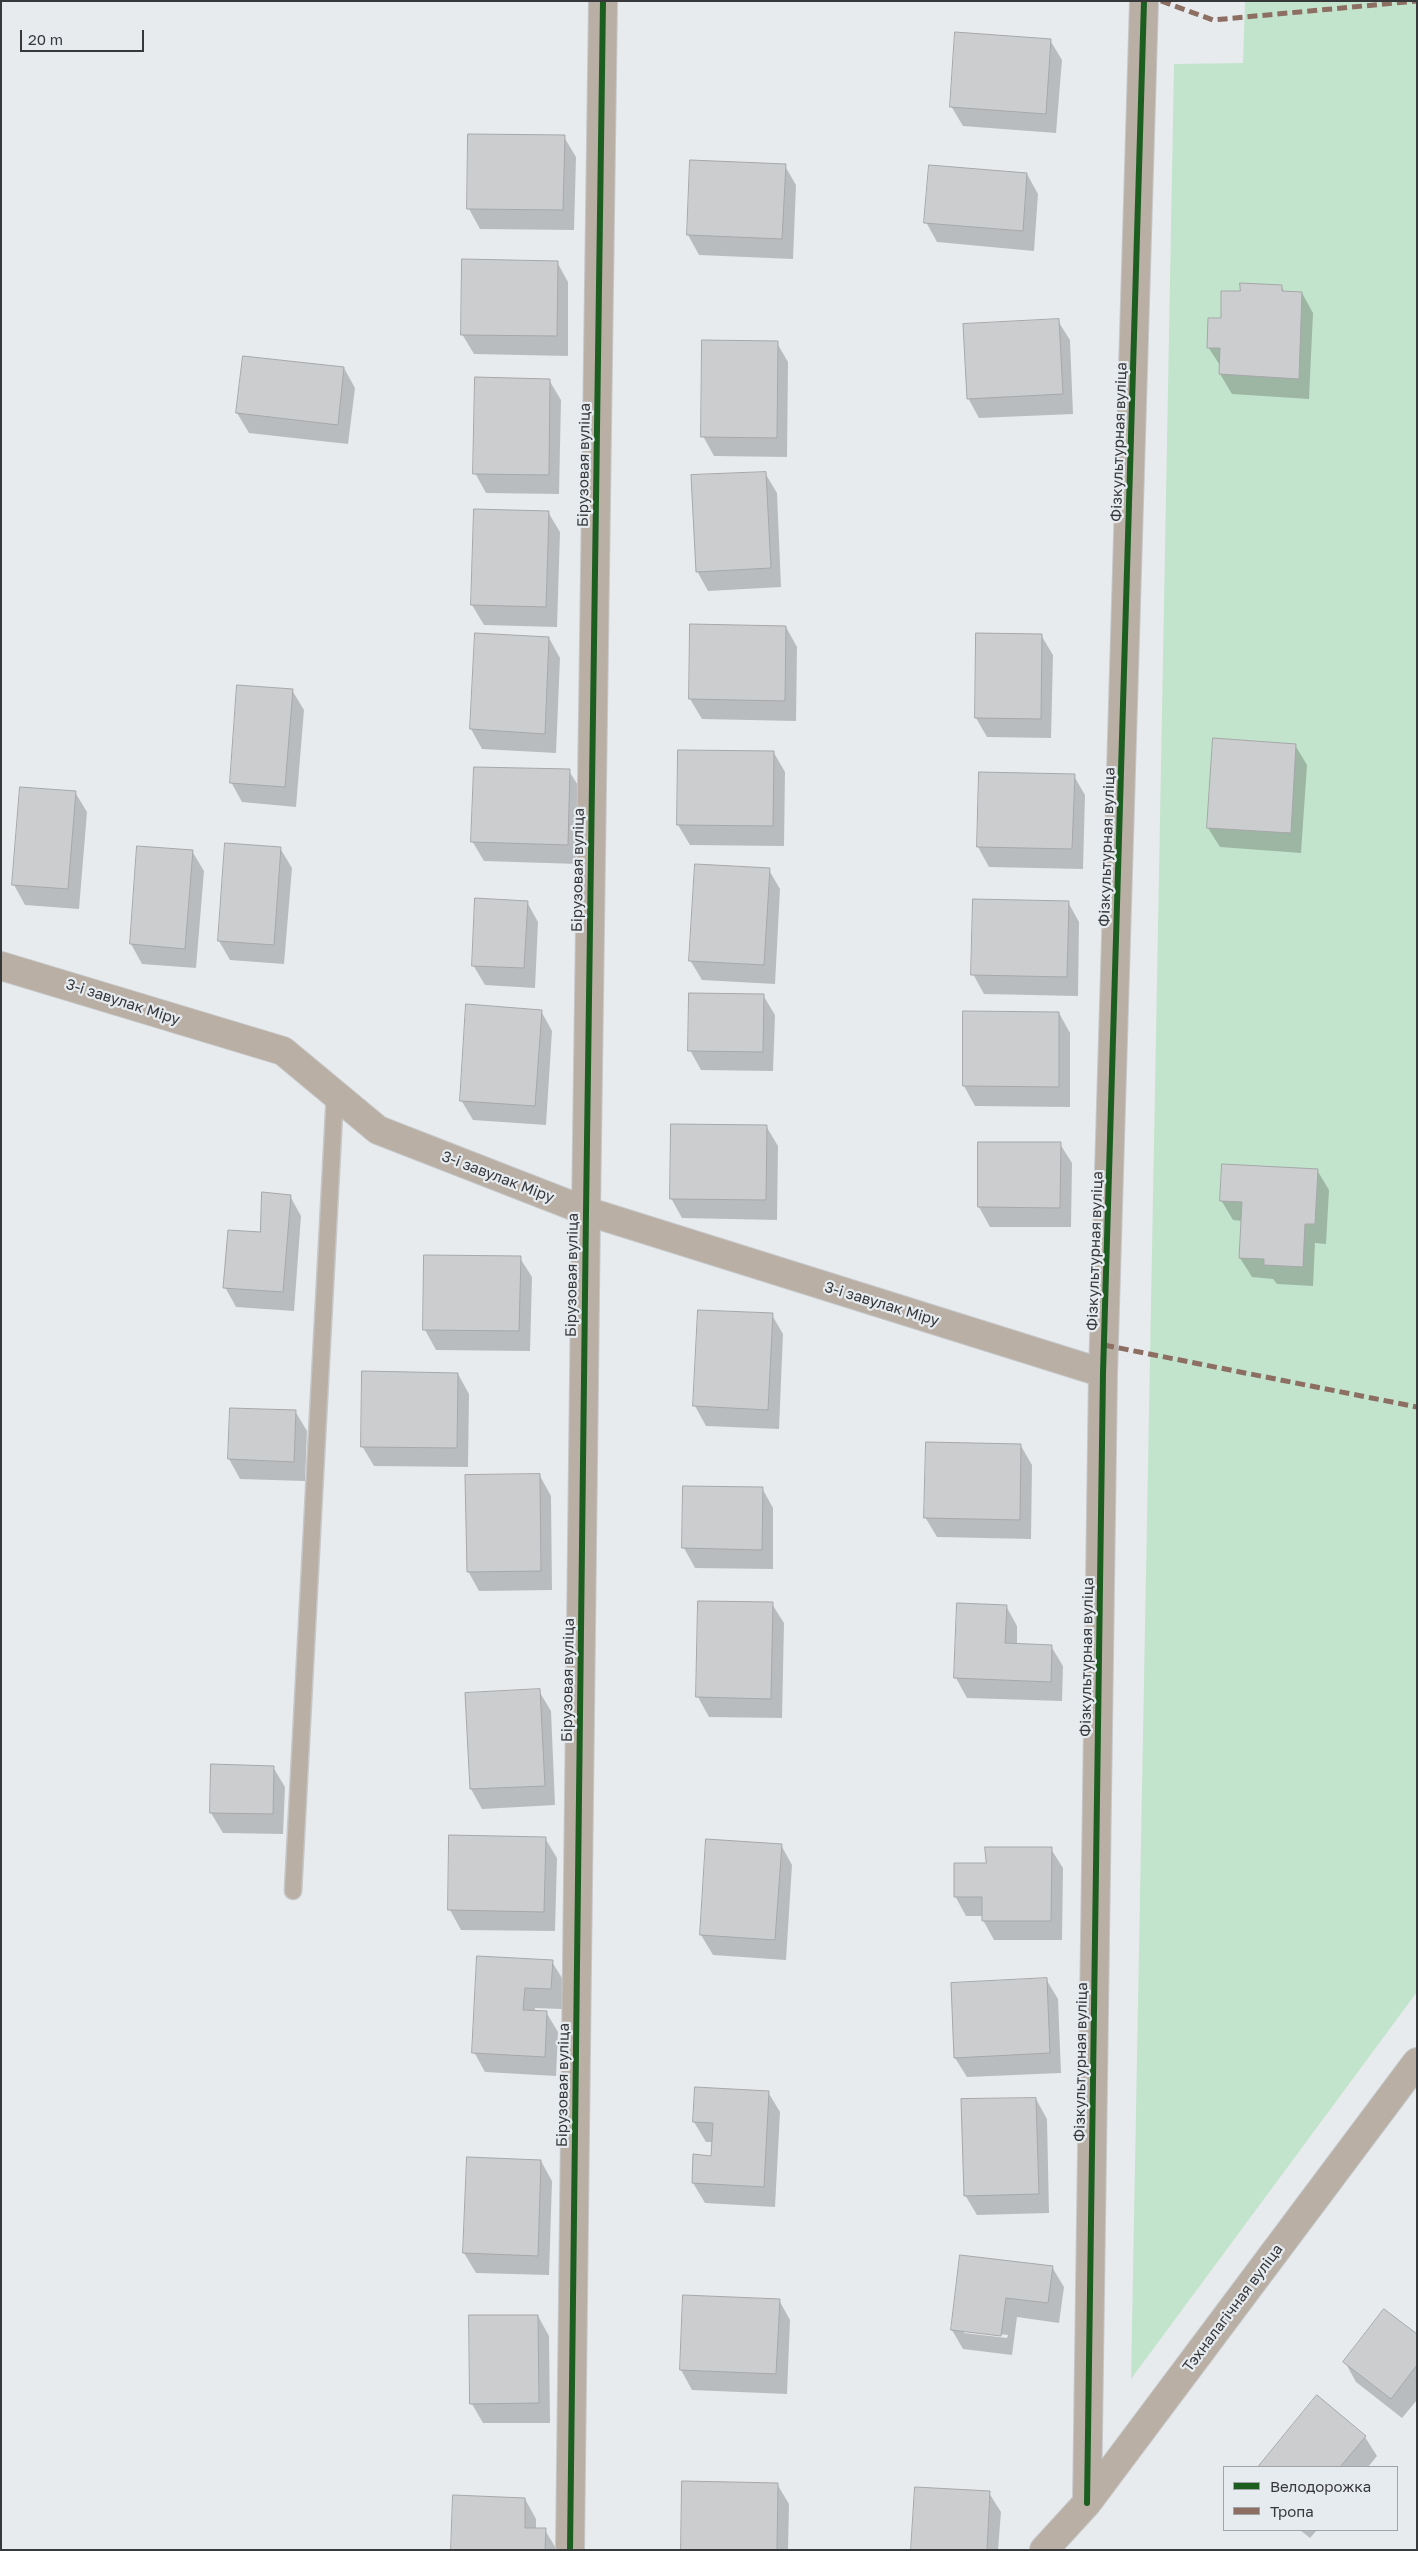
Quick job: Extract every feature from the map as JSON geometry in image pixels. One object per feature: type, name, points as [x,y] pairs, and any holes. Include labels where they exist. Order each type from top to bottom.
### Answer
[{"type":"street","name":"Бірузовая вуліца","points":[[570,2550],[603,1]]},
{"type":"street","name":"Фізкультурная вуліца","points":[[1086,2503],[1103,1373],[1144,1]]},
{"type":"street","name":"3-і завулак Міру","points":[[1,966],[283,1051],[378,1130],[586,1211],[1103,1373]]},
{"type":"street","name":"Тэхналагічная вуліца","points":[[1044,2550],[1086,2503],[1417,2062]]},
{"type":"lane","points":[[293,1892],[335,1094]]},
{"type":"green space","points":[[1245,1],[1417,1],[1417,1992],[1131,2379],[1174,64],[1243,63]]},
{"type":"building","points":[[955,32],[1051,39],[1046,114],[950,107]]},
{"type":"building","points":[[468,134],[565,135],[563,210],[467,209]]},
{"type":"building","points":[[690,160],[786,164],[782,239],[687,235]]},
{"type":"building","points":[[929,165],[1027,173],[1023,231],[924,223]]},
{"type":"building","points":[[462,259],[558,261],[557,336],[461,335]]},
{"type":"building","points":[[1240,283],[1282,285],[1282,291],[1302,292],[1299,379],[1219,374],[1220,348],[1207,348],[1208,318],[1221,318],[1221,291],[1240,291]]},
{"type":"building","points":[[1059,319],[1063,394],[967,399],[963,324]]},
{"type":"building","points":[[702,340],[778,341],[777,438],[701,437]]},
{"type":"building","points":[[243,356],[344,367],[338,425],[236,413]]},
{"type":"building","points":[[475,377],[550,379],[549,475],[473,474]]},
{"type":"building","points":[[766,472],[771,568],[696,572],[691,475]]},
{"type":"building","points":[[474,509],[549,511],[546,607],[471,605]]},
{"type":"building","points":[[690,624],[786,626],[785,701],[689,699]]},
{"type":"building","points":[[475,633],[549,637],[545,734],[470,729]]},
{"type":"building","points":[[976,633],[1042,634],[1041,719],[975,718]]},
{"type":"building","points":[[237,685],[293,689],[285,787],[230,783]]},
{"type":"building","points":[[1213,738],[1296,744],[1291,833],[1207,828]]},
{"type":"building","points":[[678,750],[774,751],[773,826],[677,825]]},
{"type":"building","points":[[474,767],[570,769],[568,845],[471,842]]},
{"type":"building","points":[[979,772],[1075,774],[1072,849],[977,847]]},
{"type":"building","points":[[20,787],[76,791],[68,889],[12,885]]},
{"type":"building","points":[[225,843],[281,847],[274,945],[218,941]]},
{"type":"building","points":[[137,846],[193,850],[185,949],[130,944]]},
{"type":"building","points":[[695,864],[770,868],[764,965],[689,961]]},
{"type":"building","points":[[475,898],[528,901],[524,968],[472,966]]},
{"type":"building","points":[[973,899],[1069,901],[1067,977],[971,975]]},
{"type":"building","points":[[689,993],[764,994],[763,1052],[688,1051]]},
{"type":"building","points":[[466,1004],[542,1010],[535,1106],[460,1101]]},
{"type":"building","points":[[963,1011],[1059,1012],[1059,1087],[963,1086]]},
{"type":"building","points":[[671,1124],[767,1125],[766,1200],[670,1199]]},
{"type":"building","points":[[978,1142],[1061,1142],[1060,1208],[978,1207]]},
{"type":"building","points":[[1222,1164],[1318,1169],[1315,1224],[1305,1224],[1303,1267],[1264,1265],[1264,1259],[1239,1258],[1242,1202],[1220,1201]]},
{"type":"building","points":[[262,1192],[291,1195],[283,1292],[223,1288],[228,1230],[260,1232]]},
{"type":"building","points":[[424,1255],[521,1256],[519,1331],[423,1330]]},
{"type":"building","points":[[698,1310],[773,1313],[768,1410],[693,1406]]},
{"type":"building","points":[[362,1371],[458,1373],[457,1448],[361,1447]]},
{"type":"building","points":[[230,1408],[296,1410],[294,1462],[228,1459]]},
{"type":"building","points":[[926,1442],[1021,1444],[1020,1520],[924,1518]]},
{"type":"building","points":[[540,1474],[541,1571],[467,1572],[465,1475]]},
{"type":"building","points":[[683,1486],[763,1487],[762,1550],[682,1548]]},
{"type":"building","points":[[698,1601],[773,1602],[771,1699],[696,1697]]},
{"type":"building","points":[[957,1603],[1007,1605],[1005,1643],[1052,1645],[1051,1682],[954,1678]]},
{"type":"building","points":[[540,1689],[545,1786],[470,1789],[465,1693]]},
{"type":"building","points":[[211,1764],[274,1766],[273,1814],[210,1813]]},
{"type":"building","points":[[449,1835],[546,1837],[544,1912],[448,1910]]},
{"type":"building","points":[[706,1839],[782,1844],[775,1940],[700,1935]]},
{"type":"building","points":[[985,1847],[1052,1847],[1051,1921],[982,1921],[982,1897],[954,1897],[954,1863],[986,1863]]},
{"type":"building","points":[[477,1956],[553,1960],[551,1989],[525,1988],[523,2010],[547,2011],[545,2057],[472,2053]]},
{"type":"building","points":[[1047,1978],[1050,2053],[954,2058],[951,1983]]},
{"type":"building","points":[[695,2087],[769,2091],[764,2187],[692,2183],[693,2154],[711,2156],[713,2123],[693,2122]]},
{"type":"building","points":[[1036,2098],[1039,2194],[964,2196],[961,2099]]},
{"type":"building","points":[[467,2157],[541,2160],[538,2256],[463,2253]]},
{"type":"building","points":[[960,2255],[1053,2266],[1048,2303],[1006,2298],[1001,2336],[951,2330]]},
{"type":"building","points":[[683,2295],[780,2299],[776,2374],[680,2370]]},
{"type":"building","points":[[1384,2309],[1417,2334],[1417,2365],[1391,2399],[1343,2362]]},
{"type":"building","points":[[469,2315],[538,2315],[539,2403],[470,2404]]},
{"type":"building","points":[[1317,2395],[1366,2436],[1341,2466],[1259,2466]]},
{"type":"building","points":[[682,2481],[778,2483],[777,2550],[681,2550]]},
{"type":"building","points":[[915,2487],[990,2491],[987,2550],[911,2550]]},
{"type":"building","points":[[453,2495],[525,2498],[525,2528],[546,2528],[545,2550],[451,2550]]},
{"type":"marked path","points":[[1161,1],[1213,20],[1417,1]]},
{"type":"marked path","points":[[1104,1345],[1417,1407]]},
{"type":"cycle path","points":[[570,2550],[603,1]]},
{"type":"cycle path","points":[[1087,2503],[1103,1373],[1144,1]]}]
